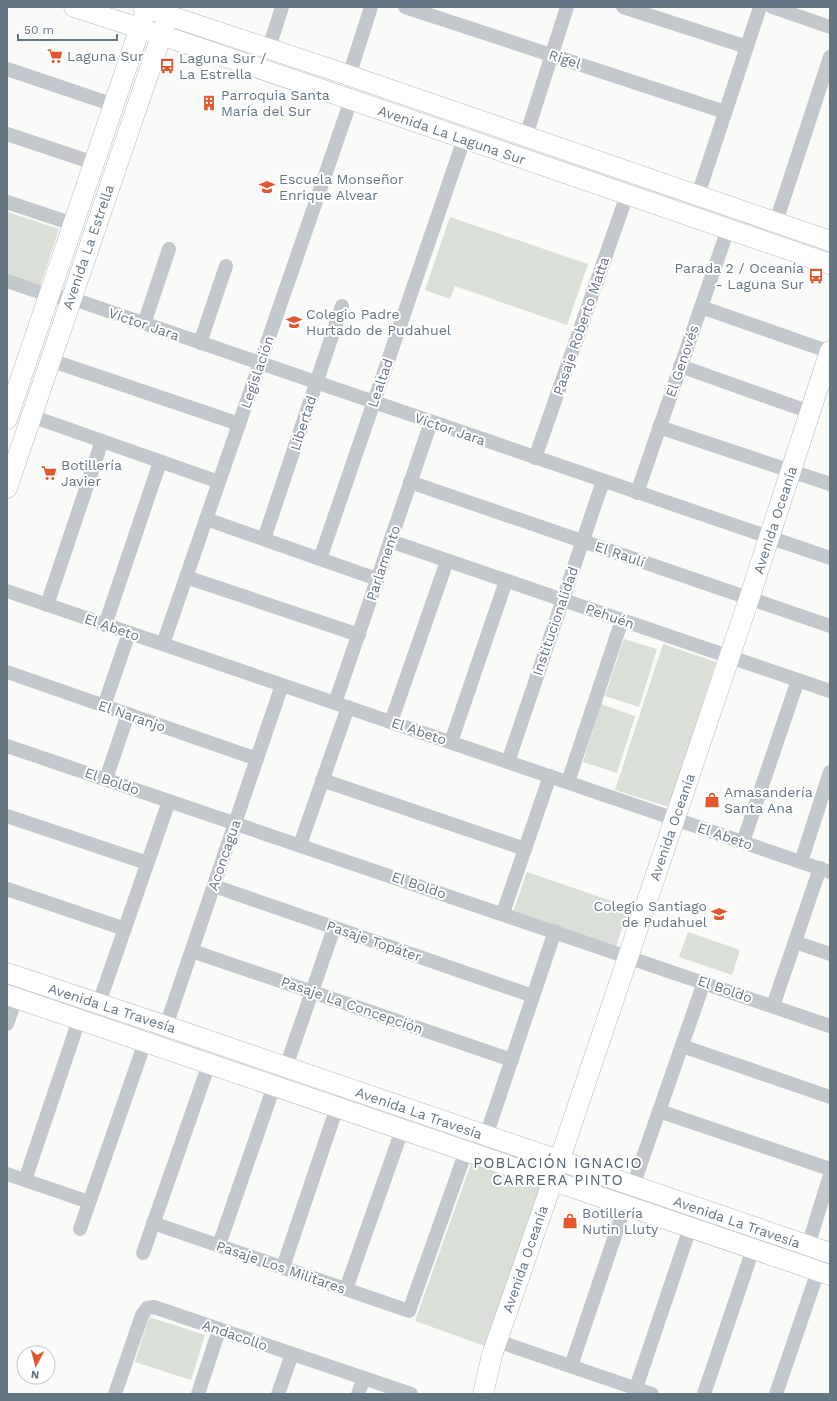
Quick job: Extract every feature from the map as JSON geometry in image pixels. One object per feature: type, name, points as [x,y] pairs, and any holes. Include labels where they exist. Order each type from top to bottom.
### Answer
[{"type":"street","name":"Avenida La Laguna Sur","points":[[74,7],[464,138],[830,264]]},
{"type":"street","name":"Avenida La Laguna Sur","points":[[146,7],[169,11],[268,48],[830,240]]},
{"type":"street","name":"Avenida La Estrella","points":[[7,419],[146,7]]},
{"type":"street","points":[[268,48],[282,7]]},
{"type":"street","points":[[349,76],[371,7]]},
{"type":"street","name":"Rigel","points":[[405,7],[725,112]]},
{"type":"street","points":[[526,136],[567,7]]},
{"type":"street","points":[[623,7],[747,47]]},
{"type":"street","points":[[698,195],[760,7]]},
{"type":"street","points":[[772,7],[830,27]]},
{"type":"street","name":"Avenida La Estrella","points":[[7,488],[169,11]]},
{"type":"street","points":[[776,222],[830,57]]},
{"type":"street","points":[[7,69],[114,105]]},
{"type":"street","name":"Legislación","points":[[163,644],[351,100]]},
{"type":"street","points":[[7,134],[94,163]]},
{"type":"street","name":"Lealtad","points":[[320,559],[464,138]]},
{"type":"street","name":"Pasaje Roberto Matta","points":[[534,458],[627,194]]},
{"type":"street","points":[[7,202],[73,224]]},
{"type":"street","name":"El Genovés","points":[[637,493],[728,229]]},
{"type":"street","points":[[144,324],[169,249]]},
{"type":"street","points":[[200,343],[226,266]]},
{"type":"street","name":"Víctor Jara","points":[[7,281],[50,295],[70,299],[830,558]]},
{"type":"street","name":"Libertad","points":[[264,539],[342,306]]},
{"type":"street","points":[[701,307],[830,351]]},
{"type":"street","name":"Avenida Oceanía","points":[[483,1394],[492,1355],[749,599],[830,351]]},
{"type":"street","points":[[50,360],[239,424]]},
{"type":"street","points":[[680,366],[810,412]]},
{"type":"street","points":[[31,416],[219,482]]},
{"type":"street","name":"Parlamento","points":[[300,845],[322,780],[359,635],[430,422]]},
{"type":"street","points":[[659,427],[830,484]]},
{"type":"street","points":[[47,605],[102,441]]},
{"type":"street","points":[[105,624],[160,462]]},
{"type":"street","name":"Institucionalidad","points":[[508,762],[603,481]]},
{"type":"street","name":"El Raulí","points":[[410,482],[830,626]]},
{"type":"street","points":[[206,519],[378,579]]},
{"type":"street","name":"Pehuén","points":[[390,541],[729,658],[830,691]]},
{"type":"street","points":[[391,722],[447,561]]},
{"type":"street","points":[[186,577],[359,635]]},
{"type":"street","points":[[451,742],[506,581]]},
{"type":"street","name":"El Abeto","points":[[7,591],[825,870]]},
{"type":"street","points":[[568,782],[622,620]]},
{"type":"street","points":[[104,706],[129,633]]},
{"type":"street","name":"El Naranjo","points":[[7,672],[257,759]]},
{"type":"street","points":[[743,842],[798,680]]},
{"type":"street","name":"Aconcagua","points":[[166,1026],[282,685]]},
{"type":"street","points":[[106,779],[128,714]]},
{"type":"street","name":"El Boldo","points":[[7,746],[503,913],[830,1026]]},
{"type":"street","points":[[800,862],[830,772]]},
{"type":"street","points":[[503,913],[550,776]]},
{"type":"street","points":[[322,780],[525,849]]},
{"type":"street","points":[[99,1003],[169,801]]},
{"type":"street","points":[[7,816],[147,863]]},
{"type":"street","points":[[773,1006],[795,942],[825,870]]},
{"type":"street","name":"Pasaje Topáter","points":[[214,886],[533,996]]},
{"type":"street","points":[[7,889],[125,929]]},
{"type":"street","points":[[286,1067],[334,928]]},
{"type":"street","points":[[486,1136],[555,931]]},
{"type":"street","points":[[795,942],[830,954]]},
{"type":"street","name":"Pasaje La Concepción","points":[[192,951],[512,1060]]},
{"type":"street","name":"Avenida La Travesía","points":[[7,973],[99,1003],[830,1254]]},
{"type":"street","points":[[633,1186],[704,982]]},
{"type":"street","points":[[7,1024],[12,996]]},
{"type":"street","name":"Avenida La Travesía","points":[[12,996],[824,1273]]},
{"type":"street","points":[[25,1180],[79,1020]]},
{"type":"street","points":[[80,1228],[145,1042]]},
{"type":"street","points":[[682,1046],[830,1097]]},
{"type":"street","points":[[143,1253],[209,1064]]},
{"type":"street","points":[[219,1245],[274,1086]]},
{"type":"street","points":[[283,1268],[337,1107]]},
{"type":"street","points":[[659,1112],[830,1168]]},
{"type":"street","points":[[346,1289],[402,1130]]},
{"type":"street","name":"Pasaje Los Militares","points":[[153,1223],[409,1311],[466,1151]]},
{"type":"street","points":[[7,1174],[89,1202]]},
{"type":"street","points":[[808,1246],[830,1175]]},
{"type":"street","points":[[571,1366],[625,1206]]},
{"type":"street","points":[[636,1388],[690,1228]]},
{"type":"street","points":[[704,1394],[753,1249]]},
{"type":"street","points":[[776,1394],[824,1273]]},
{"type":"street","name":"Andacollo","points":[[115,1394],[142,1315],[147,1308],[157,1308],[407,1393]]},
{"type":"street","points":[[198,1394],[219,1330]]},
{"type":"street","points":[[497,1341],[652,1394]]},
{"type":"street","points":[[278,1394],[292,1354]]},
{"type":"street","points":[[358,1394],[364,1378]]},
{"type":"shaded area","points":[[7,212],[59,229],[40,286],[7,275]]},
{"type":"shaded area","points":[[450,217],[588,264],[567,325],[455,286],[450,299],[425,290]]},
{"type":"shaded area","points":[[624,639],[657,649],[639,707],[605,696]]},
{"type":"shaded area","points":[[663,644],[716,662],[669,807],[615,790]]},
{"type":"shaded area","points":[[601,704],[635,716],[617,773],[583,762]]},
{"type":"shaded area","points":[[527,872],[629,907],[616,947],[513,912]]},
{"type":"shaded area","points":[[688,932],[740,950],[732,975],[679,957]]},
{"type":"shaded area","points":[[472,1161],[542,1188],[485,1346],[415,1321]]},
{"type":"shaded area","points":[[149,1317],[205,1335],[191,1380],[135,1362]]},
{"type":"place","name":"Laguna Sur","points":[[55,56]]},
{"type":"place","name":"Laguna Sur / La Estrella","points":[[167,66]]},
{"type":"place","name":"Parroquia Santa María del Sur","points":[[209,103]]},
{"type":"place","name":"Escuela Monseñor Enrique Alvear","points":[[267,187]]},
{"type":"place","name":"Parada 2 / Oceanía - Laguna Sur","points":[[816,276]]},
{"type":"place","name":"Colegio Padre Hurtado de Pudahuel","points":[[294,322]]},
{"type":"place","name":"Botillería Javier","points":[[49,473]]},
{"type":"place","name":"Amasandería Santa Ana","points":[[712,800]]},
{"type":"place","name":"Colegio Santiago de Pudahuel","points":[[719,914]]},
{"type":"place","name":"Botillería Nutin Lluty","points":[[570,1221]]},
{"type":"district","name":"POBLACIÓN IGNACIO CARRERA PINTO","points":[[558,1172]]}]
